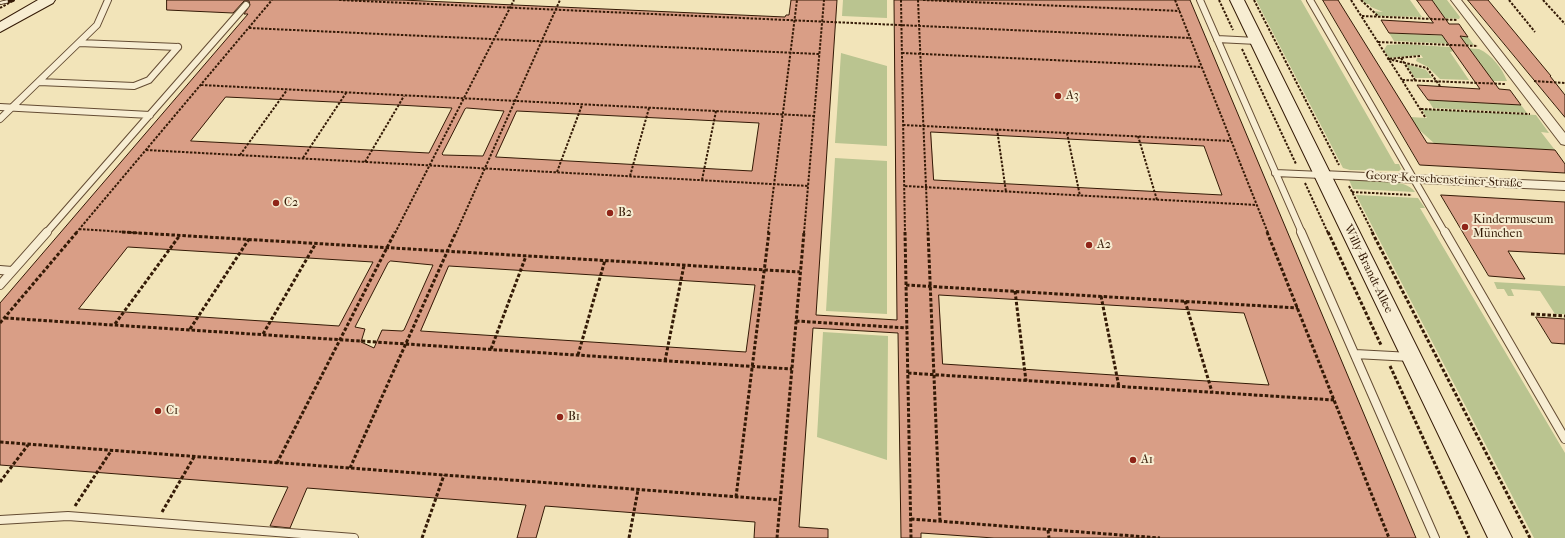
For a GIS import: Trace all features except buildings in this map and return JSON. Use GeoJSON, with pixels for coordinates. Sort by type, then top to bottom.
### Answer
{"type":"FeatureCollection","features":[{"type":"Feature","properties":{"kind":"main road"},"geometry":{"type":"LineString","coordinates":[[0,16],[29,0]]}},
{"type":"Feature","properties":{"kind":"main road"},"geometry":{"type":"LineString","coordinates":[[0,28],[48,0]]}},
{"type":"Feature","properties":{"kind":"main road","name":"Willy-Brandt-Allee"},"geometry":{"type":"LineString","coordinates":[[1237,0],[1500,538]]}},
{"type":"Feature","properties":{"kind":"street"},"geometry":{"type":"LineString","coordinates":[[1456,0],[1565,141]]}},
{"type":"Feature","properties":{"kind":"street","name":"Georg-Kerschensteiner-Straße"},"geometry":{"type":"LineString","coordinates":[[1322,175],[1565,186]]}},
{"type":"Feature","properties":{"kind":"lane"},"geometry":{"type":"LineString","coordinates":[[0,119],[97,24],[108,0]]}},
{"type":"Feature","properties":{"kind":"lane"},"geometry":{"type":"LineString","coordinates":[[1200,0],[1435,538]]}},
{"type":"Feature","properties":{"kind":"lane"},"geometry":{"type":"LineString","coordinates":[[1310,0],[1565,439]]}},
{"type":"Feature","properties":{"kind":"lane"},"geometry":{"type":"LineString","coordinates":[[0,285],[246,5]]}},
{"type":"Feature","properties":{"kind":"lane"},"geometry":{"type":"LineString","coordinates":[[1217,40],[1257,41]]}},
{"type":"Feature","properties":{"kind":"lane"},"geometry":{"type":"LineString","coordinates":[[39,82],[134,86],[149,80],[178,47],[79,43]]}},
{"type":"Feature","properties":{"kind":"lane"},"geometry":{"type":"LineString","coordinates":[[0,108],[150,115]]}},
{"type":"Feature","properties":{"kind":"lane"},"geometry":{"type":"LineString","coordinates":[[1275,173],[1322,175]]}},
{"type":"Feature","properties":{"kind":"lane"},"geometry":{"type":"LineString","coordinates":[[0,270],[12,271]]}},
{"type":"Feature","properties":{"kind":"lane"},"geometry":{"type":"LineString","coordinates":[[1355,354],[1411,358]]}},
{"type":"Feature","properties":{"kind":"lane"},"geometry":{"type":"LineString","coordinates":[[0,520],[68,516],[354,538]]}},
{"type":"Feature","properties":{"kind":"path"},"geometry":{"type":"LineString","coordinates":[[0,8],[14,0]]}},
{"type":"Feature","properties":{"kind":"path"},"geometry":{"type":"LineString","coordinates":[[0,323],[272,0]]}},
{"type":"Feature","properties":{"kind":"path"},"geometry":{"type":"LineString","coordinates":[[339,0],[1190,38]]}},
{"type":"Feature","properties":{"kind":"path"},"geometry":{"type":"LineString","coordinates":[[277,463],[514,0]]}},
{"type":"Feature","properties":{"kind":"path"},"geometry":{"type":"LineString","coordinates":[[350,468],[560,0]]}},
{"type":"Feature","properties":{"kind":"path"},"geometry":{"type":"LineString","coordinates":[[736,497],[797,0]]}},
{"type":"Feature","properties":{"kind":"path"},"geometry":{"type":"LineString","coordinates":[[777,538],[824,0]]}},
{"type":"Feature","properties":{"kind":"path"},"geometry":{"type":"LineString","coordinates":[[901,0],[911,538]]}},
{"type":"Feature","properties":{"kind":"path"},"geometry":{"type":"LineString","coordinates":[[918,0],[940,521]]}},
{"type":"Feature","properties":{"kind":"path"},"geometry":{"type":"LineString","coordinates":[[923,0],[1180,11]]}},
{"type":"Feature","properties":{"kind":"path"},"geometry":{"type":"LineString","coordinates":[[1175,0],[1389,538]]}},
{"type":"Feature","properties":{"kind":"path"},"geometry":{"type":"LineString","coordinates":[[1219,0],[1386,356],[1469,538]]}},
{"type":"Feature","properties":{"kind":"path"},"geometry":{"type":"LineString","coordinates":[[1254,0],[1530,538]]}},
{"type":"Feature","properties":{"kind":"path"},"geometry":{"type":"LineString","coordinates":[[1352,0],[1425,116]]}},
{"type":"Feature","properties":{"kind":"path"},"geometry":{"type":"LineString","coordinates":[[1361,0],[1378,17]]}},
{"type":"Feature","properties":{"kind":"path"},"geometry":{"type":"LineString","coordinates":[[1509,0],[1535,32]]}},
{"type":"Feature","properties":{"kind":"path"},"geometry":{"type":"LineString","coordinates":[[1544,0],[1565,24]]}},
{"type":"Feature","properties":{"kind":"path"},"geometry":{"type":"LineString","coordinates":[[1362,16],[1457,20]]}},
{"type":"Feature","properties":{"kind":"path"},"geometry":{"type":"LineString","coordinates":[[249,28],[819,54]]}},
{"type":"Feature","properties":{"kind":"path"},"geometry":{"type":"LineString","coordinates":[[1378,42],[1485,46]]}},
{"type":"Feature","properties":{"kind":"path"},"geometry":{"type":"LineString","coordinates":[[902,54],[1202,67]]}},
{"type":"Feature","properties":{"kind":"path"},"geometry":{"type":"LineString","coordinates":[[1388,59],[1420,56]]}},
{"type":"Feature","properties":{"kind":"path"},"geometry":{"type":"LineString","coordinates":[[1401,58],[1415,80]]}},
{"type":"Feature","properties":{"kind":"path"},"geometry":{"type":"LineString","coordinates":[[1388,59],[1427,68],[1440,86]]}},
{"type":"Feature","properties":{"kind":"path"},"geometry":{"type":"LineString","coordinates":[[1402,80],[1508,84]]}},
{"type":"Feature","properties":{"kind":"path"},"geometry":{"type":"LineString","coordinates":[[1530,81],[1565,83]]}},
{"type":"Feature","properties":{"kind":"path"},"geometry":{"type":"LineString","coordinates":[[201,85],[814,116]]}},
{"type":"Feature","properties":{"kind":"path"},"geometry":{"type":"LineString","coordinates":[[239,155],[287,90]]}},
{"type":"Feature","properties":{"kind":"path"},"geometry":{"type":"LineString","coordinates":[[303,158],[346,93]]}},
{"type":"Feature","properties":{"kind":"path"},"geometry":{"type":"LineString","coordinates":[[365,162],[404,96]]}},
{"type":"Feature","properties":{"kind":"path"},"geometry":{"type":"LineString","coordinates":[[557,172],[582,104]]}},
{"type":"Feature","properties":{"kind":"path"},"geometry":{"type":"LineString","coordinates":[[630,176],[649,108]]}},
{"type":"Feature","properties":{"kind":"path"},"geometry":{"type":"LineString","coordinates":[[1420,109],[1538,114]]}},
{"type":"Feature","properties":{"kind":"path"},"geometry":{"type":"LineString","coordinates":[[702,180],[716,111]]}},
{"type":"Feature","properties":{"kind":"path"},"geometry":{"type":"LineString","coordinates":[[903,125],[1232,141]]}},
{"type":"Feature","properties":{"kind":"path"},"geometry":{"type":"LineString","coordinates":[[998,129],[1006,192]]}},
{"type":"Feature","properties":{"kind":"path"},"geometry":{"type":"LineString","coordinates":[[1067,133],[1080,196]]}},
{"type":"Feature","properties":{"kind":"path"},"geometry":{"type":"LineString","coordinates":[[1138,136],[1157,200]]}},
{"type":"Feature","properties":{"kind":"path"},"geometry":{"type":"LineString","coordinates":[[146,150],[808,186]]}},
{"type":"Feature","properties":{"kind":"path"},"geometry":{"type":"LineString","coordinates":[[905,186],[1257,206]]}},
{"type":"Feature","properties":{"kind":"path"},"geometry":{"type":"LineString","coordinates":[[1352,192],[1419,195]]}},
{"type":"Feature","properties":{"kind":"path"},"geometry":{"type":"LineString","coordinates":[[79,229],[800,272]]}},
{"type":"Feature","properties":{"kind":"path"},"geometry":{"type":"LineString","coordinates":[[114,325],[180,235]]}},
{"type":"Feature","properties":{"kind":"path"},"geometry":{"type":"LineString","coordinates":[[190,330],[249,239]]}},
{"type":"Feature","properties":{"kind":"path"},"geometry":{"type":"LineString","coordinates":[[263,334],[316,243]]}},
{"type":"Feature","properties":{"kind":"path"},"geometry":{"type":"LineString","coordinates":[[491,349],[526,256]]}},
{"type":"Feature","properties":{"kind":"path"},"geometry":{"type":"LineString","coordinates":[[578,355],[605,260]]}},
{"type":"Feature","properties":{"kind":"path"},"geometry":{"type":"LineString","coordinates":[[665,361],[684,265]]}},
{"type":"Feature","properties":{"kind":"path"},"geometry":{"type":"LineString","coordinates":[[906,285],[1298,308]]}},
{"type":"Feature","properties":{"kind":"path"},"geometry":{"type":"LineString","coordinates":[[1015,291],[1026,381]]}},
{"type":"Feature","properties":{"kind":"path"},"geometry":{"type":"LineString","coordinates":[[1101,296],[1119,386]]}},
{"type":"Feature","properties":{"kind":"path"},"geometry":{"type":"LineString","coordinates":[[1185,301],[1212,392]]}},
{"type":"Feature","properties":{"kind":"path"},"geometry":{"type":"LineString","coordinates":[[1531,314],[1565,316]]}},
{"type":"Feature","properties":{"kind":"path"},"geometry":{"type":"LineString","coordinates":[[4,318],[792,369]]}},
{"type":"Feature","properties":{"kind":"path"},"geometry":{"type":"LineString","coordinates":[[796,321],[907,328]]}},
{"type":"Feature","properties":{"kind":"path"},"geometry":{"type":"LineString","coordinates":[[908,373],[1334,400]]}},
{"type":"Feature","properties":{"kind":"path"},"geometry":{"type":"LineString","coordinates":[[0,442],[780,500]]}},
{"type":"Feature","properties":{"kind":"path"},"geometry":{"type":"LineString","coordinates":[[0,482],[28,444]]}},
{"type":"Feature","properties":{"kind":"path"},"geometry":{"type":"LineString","coordinates":[[68,516],[111,451]]}},
{"type":"Feature","properties":{"kind":"path"},"geometry":{"type":"LineString","coordinates":[[156,523],[194,457]]}},
{"type":"Feature","properties":{"kind":"path"},"geometry":{"type":"LineString","coordinates":[[422,538],[444,475]]}},
{"type":"Feature","properties":{"kind":"path"},"geometry":{"type":"LineString","coordinates":[[628,538],[638,490]]}},
{"type":"Feature","properties":{"kind":"path"},"geometry":{"type":"LineString","coordinates":[[911,519],[1160,538]]}},
{"type":"Feature","properties":{"kind":"path"},"geometry":{"type":"LineString","coordinates":[[1048,530],[1049,538]]}},
{"type":"Feature","properties":{"kind":"green space"},"geometry":{"type":"Polygon","coordinates":[[[843,0],[887,0],[887,18],[842,16],[843,0]]]}},
{"type":"Feature","properties":{"kind":"green space"},"geometry":{"type":"Polygon","coordinates":[[[1256,0],[1301,0],[1395,164],[1399,164],[1401,169],[1399,171],[1350,170],[1343,168],[1256,0]]]}},
{"type":"Feature","properties":{"kind":"green space"},"geometry":{"type":"Polygon","coordinates":[[[1362,0],[1410,0],[1422,17],[1379,16],[1373,11],[1383,12],[1371,7],[1362,0]]]}},
{"type":"Feature","properties":{"kind":"green space"},"geometry":{"type":"Polygon","coordinates":[[[1432,0],[1447,0],[1460,17],[1459,19],[1445,18],[1432,0]]]}},
{"type":"Feature","properties":{"kind":"green space"},"geometry":{"type":"Polygon","coordinates":[[[1389,33],[1468,37],[1474,45],[1394,41],[1389,33]]]}},
{"type":"Feature","properties":{"kind":"green space"},"geometry":{"type":"Polygon","coordinates":[[[1403,44],[1479,49],[1496,62],[1507,81],[1492,81],[1454,51],[1450,52],[1469,80],[1440,79],[1428,67],[1416,61],[1417,58],[1423,58],[1421,55],[1389,58],[1384,50],[1387,45],[1403,44]]]}},
{"type":"Feature","properties":{"kind":"green space"},"geometry":{"type":"Polygon","coordinates":[[[841,53],[887,66],[887,146],[835,143],[841,53]]]}},
{"type":"Feature","properties":{"kind":"green space"},"geometry":{"type":"Polygon","coordinates":[[[1406,64],[1426,70],[1432,78],[1415,78],[1406,64]]]}},
{"type":"Feature","properties":{"kind":"green space"},"geometry":{"type":"Polygon","coordinates":[[[1428,100],[1521,105],[1527,113],[1433,108],[1428,100]]]}},
{"type":"Feature","properties":{"kind":"green space"},"geometry":{"type":"Polygon","coordinates":[[[1422,109],[1536,115],[1549,133],[1541,132],[1555,150],[1435,144],[1415,126],[1410,117],[1427,118],[1422,109]]]}},
{"type":"Feature","properties":{"kind":"green space"},"geometry":{"type":"Polygon","coordinates":[[[835,158],[887,161],[887,314],[826,311],[835,158]]]}},
{"type":"Feature","properties":{"kind":"green space"},"geometry":{"type":"Polygon","coordinates":[[[1349,180],[1396,182],[1404,184],[1415,192],[1353,189],[1349,180]]]}},
{"type":"Feature","properties":{"kind":"green space"},"geometry":{"type":"Polygon","coordinates":[[[1356,195],[1418,198],[1425,208],[1420,208],[1565,453],[1565,538],[1534,538],[1356,195]]]}},
{"type":"Feature","properties":{"kind":"green space"},"geometry":{"type":"Polygon","coordinates":[[[1494,282],[1565,286],[1565,314],[1555,314],[1540,291],[1511,289],[1514,296],[1508,296],[1504,289],[1497,289],[1494,282]]]}},
{"type":"Feature","properties":{"kind":"green space"},"geometry":{"type":"Polygon","coordinates":[[[823,332],[888,336],[887,460],[817,437],[823,332]]]}},
{"type":"Feature","properties":{"kind":"railway"},"geometry":{"type":"LineString","coordinates":[[0,3],[13,0]]}},
{"type":"Feature","properties":{"kind":"place","name":"A3"},"geometry":{"type":"Point","coordinates":[1058,96]}},
{"type":"Feature","properties":{"kind":"place","name":"C2"},"geometry":{"type":"Point","coordinates":[276,203]}},
{"type":"Feature","properties":{"kind":"place","name":"B2"},"geometry":{"type":"Point","coordinates":[610,213]}},
{"type":"Feature","properties":{"kind":"place","name":"Kindermuseum München"},"geometry":{"type":"Point","coordinates":[1465,227]}},
{"type":"Feature","properties":{"kind":"place","name":"A2"},"geometry":{"type":"Point","coordinates":[1089,245]}},
{"type":"Feature","properties":{"kind":"place","name":"C1"},"geometry":{"type":"Point","coordinates":[158,411]}},
{"type":"Feature","properties":{"kind":"place","name":"B1"},"geometry":{"type":"Point","coordinates":[560,417]}},
{"type":"Feature","properties":{"kind":"place","name":"A1"},"geometry":{"type":"Point","coordinates":[1133,460]}}]}
